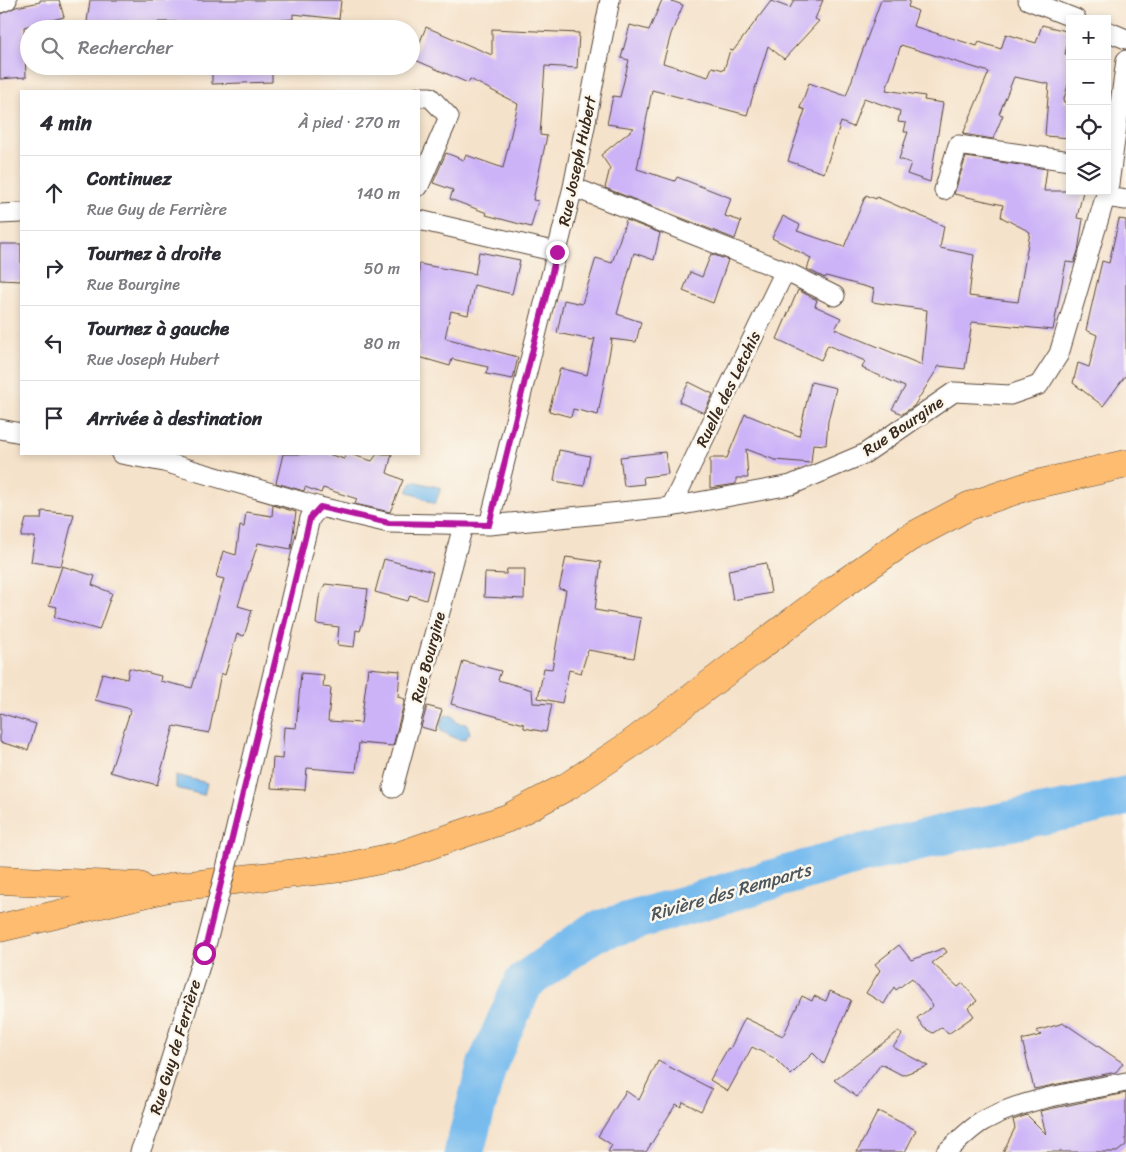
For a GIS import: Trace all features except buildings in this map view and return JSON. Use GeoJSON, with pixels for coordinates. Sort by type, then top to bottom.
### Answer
{"type":"FeatureCollection","features":[{"type":"Feature","properties":{"kind":"main road"},"geometry":{"type":"LineString","coordinates":[[0,928],[173,887],[341,868],[398,856],[508,818],[568,786],[628,746],[837,588],[906,539],[977,503],[1028,486],[1126,464]]}},
{"type":"Feature","properties":{"kind":"main road"},"geometry":{"type":"LineString","coordinates":[[0,880],[173,887]]}},
{"type":"Feature","properties":{"kind":"street"},"geometry":{"type":"LineString","coordinates":[[0,3],[7,0]]}},
{"type":"Feature","properties":{"kind":"street","name":"Rue Joseph Hubert"},"geometry":{"type":"LineString","coordinates":[[489,525],[573,187],[610,0]]}},
{"type":"Feature","properties":{"kind":"street"},"geometry":{"type":"LineString","coordinates":[[1028,0],[1066,15]]}},
{"type":"Feature","properties":{"kind":"street"},"geometry":{"type":"LineString","coordinates":[[1111,33],[1126,39]]}},
{"type":"Feature","properties":{"kind":"street","name":"Rue Bourgine"},"geometry":{"type":"LineString","coordinates":[[1111,154],[1126,60]]}},
{"type":"Feature","properties":{"kind":"street"},"geometry":{"type":"LineString","coordinates":[[420,97],[430,97],[449,117],[420,184]]}},
{"type":"Feature","properties":{"kind":"street"},"geometry":{"type":"LineString","coordinates":[[944,190],[958,145],[1066,160]]}},
{"type":"Feature","properties":{"kind":"street"},"geometry":{"type":"LineString","coordinates":[[573,187],[785,271],[836,296]]}},
{"type":"Feature","properties":{"kind":"street"},"geometry":{"type":"LineString","coordinates":[[1106,197],[1126,200]]}},
{"type":"Feature","properties":{"kind":"street","name":"Rue Bourgine"},"geometry":{"type":"LineString","coordinates":[[126,455],[164,462],[320,507],[389,523],[463,526],[489,525],[671,507],[791,484],[864,454],[954,392],[1010,395],[1039,385],[1059,354],[1106,197]]}},
{"type":"Feature","properties":{"kind":"street"},"geometry":{"type":"LineString","coordinates":[[0,214],[20,213]]}},
{"type":"Feature","properties":{"kind":"street"},"geometry":{"type":"LineString","coordinates":[[420,220],[557,252]]}},
{"type":"Feature","properties":{"kind":"street","name":"Ruelle des Letchis"},"geometry":{"type":"LineString","coordinates":[[671,507],[785,271]]}},
{"type":"Feature","properties":{"kind":"street"},"geometry":{"type":"LineString","coordinates":[[0,429],[20,433]]}},
{"type":"Feature","properties":{"kind":"street","name":"Rue Guy de Ferrière"},"geometry":{"type":"LineString","coordinates":[[140,1152],[150,1126],[204,953],[230,853],[310,518],[320,507]]}},
{"type":"Feature","properties":{"kind":"street","name":"Rue Bourgine"},"geometry":{"type":"LineString","coordinates":[[393,788],[463,526]]}},
{"type":"Feature","properties":{"kind":"street"},"geometry":{"type":"LineString","coordinates":[[946,1152],[983,1120],[1044,1099],[1126,1082]]}},
{"type":"Feature","properties":{"kind":"water"},"geometry":{"type":"Polygon","coordinates":[[[413,481],[441,488],[435,504],[407,491],[413,481]]]}},
{"type":"Feature","properties":{"kind":"water"},"geometry":{"type":"Polygon","coordinates":[[[445,715],[453,716],[457,723],[467,724],[470,733],[465,739],[459,740],[441,731],[440,724],[445,715]]]}},
{"type":"Feature","properties":{"kind":"water"},"geometry":{"type":"Polygon","coordinates":[[[176,775],[207,783],[204,795],[176,788],[176,775]]]}},
{"type":"Feature","properties":{"kind":"waterway","name":"Rivière des Remparts"},"geometry":{"type":"LineString","coordinates":[[464,1152],[487,1065],[524,982],[594,932],[849,857],[954,832],[1087,806],[1126,796]]}},
{"type":"Feature","properties":{"kind":"route"},"geometry":{"type":"LineString","coordinates":[[204,953],[230,853],[310,518],[320,507],[389,523],[463,526],[489,525],[557,252]]}}]}
